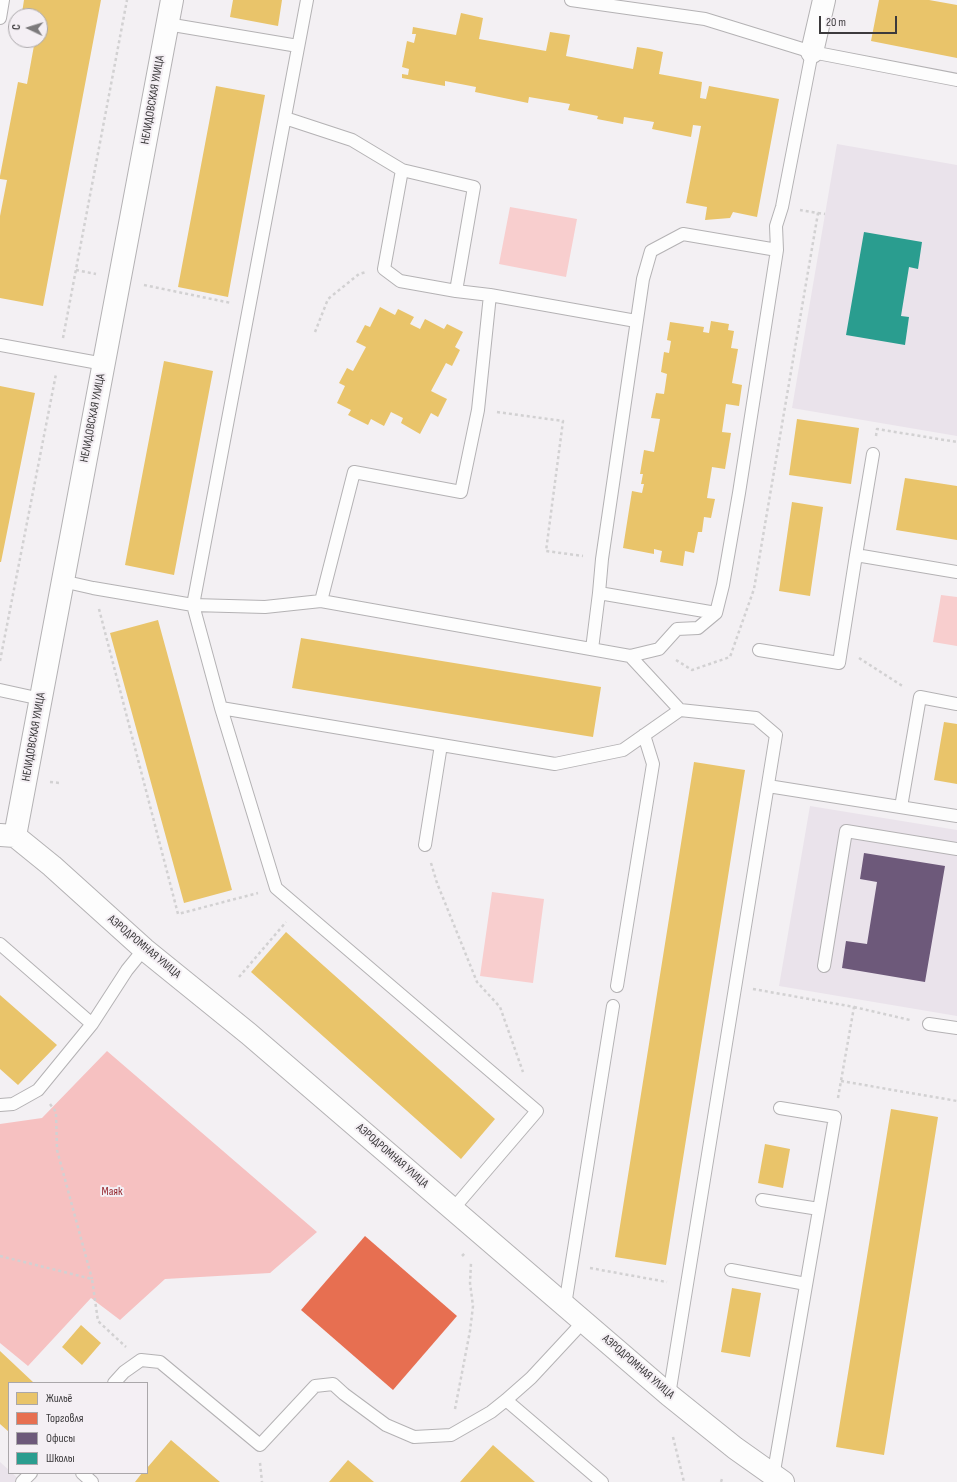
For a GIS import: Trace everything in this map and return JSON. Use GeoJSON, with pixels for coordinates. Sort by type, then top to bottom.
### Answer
{"type":"FeatureCollection","features":[{"type":"Feature","properties":{"kind":"street","name":"НЕЛИДОВСКАЯ УЛИЦА"},"geometry":{"type":"LineString","coordinates":[[7,836],[41,699],[172,0]]}},
{"type":"Feature","properties":{"kind":"street"},"geometry":{"type":"LineString","coordinates":[[812,52],[824,0]]}},
{"type":"Feature","properties":{"kind":"street","name":"АЭРОДРОМНАЯ УЛИЦА"},"geometry":{"type":"LineString","coordinates":[[7,836],[52,866],[144,949],[248,1034],[669,1395],[774,1480]]}},
{"type":"Feature","properties":{"kind":"lane"},"geometry":{"type":"LineString","coordinates":[[0,18],[3,0]]}},
{"type":"Feature","properties":{"kind":"lane"},"geometry":{"type":"LineString","coordinates":[[307,0],[193,605],[221,708],[276,888],[537,1111],[453,1209]]}},
{"type":"Feature","properties":{"kind":"lane"},"geometry":{"type":"LineString","coordinates":[[571,0],[705,19],[812,52],[957,80]]}},
{"type":"Feature","properties":{"kind":"lane"},"geometry":{"type":"LineString","coordinates":[[167,24],[298,46]]}},
{"type":"Feature","properties":{"kind":"lane"},"geometry":{"type":"LineString","coordinates":[[62,581],[93,588],[193,605],[265,607],[321,601],[630,656],[659,649],[677,629],[698,628],[716,613],[723,585],[740,493],[777,250],[776,226],[782,207],[812,52]]}},
{"type":"Feature","properties":{"kind":"lane"},"geometry":{"type":"LineString","coordinates":[[285,118],[352,140],[402,170],[474,186],[456,291]]}},
{"type":"Feature","properties":{"kind":"lane"},"geometry":{"type":"LineString","coordinates":[[402,170],[384,269],[400,281],[456,291],[490,295],[636,321]]}},
{"type":"Feature","properties":{"kind":"lane"},"geometry":{"type":"LineString","coordinates":[[592,650],[602,559],[636,321],[643,279],[651,251],[683,234],[777,250]]}},
{"type":"Feature","properties":{"kind":"lane"},"geometry":{"type":"LineString","coordinates":[[321,601],[354,472],[461,492],[478,410],[490,295]]}},
{"type":"Feature","properties":{"kind":"lane"},"geometry":{"type":"LineString","coordinates":[[0,345],[104,364]]}},
{"type":"Feature","properties":{"kind":"lane"},"geometry":{"type":"LineString","coordinates":[[759,650],[839,663],[873,454]]}},
{"type":"Feature","properties":{"kind":"lane"},"geometry":{"type":"LineString","coordinates":[[856,555],[957,572]]}},
{"type":"Feature","properties":{"kind":"lane"},"geometry":{"type":"LineString","coordinates":[[599,593],[716,613]]}},
{"type":"Feature","properties":{"kind":"lane"},"geometry":{"type":"LineString","coordinates":[[630,656],[680,710]]}},
{"type":"Feature","properties":{"kind":"lane"},"geometry":{"type":"LineString","coordinates":[[0,690],[41,699]]}},
{"type":"Feature","properties":{"kind":"lane"},"geometry":{"type":"LineString","coordinates":[[901,807],[920,697],[957,704]]}},
{"type":"Feature","properties":{"kind":"lane"},"geometry":{"type":"LineString","coordinates":[[221,708],[555,764],[623,750],[680,710],[756,718],[776,735],[688,1286],[669,1395]]}},
{"type":"Feature","properties":{"kind":"lane"},"geometry":{"type":"LineString","coordinates":[[616,986],[652,764],[644,735]]}},
{"type":"Feature","properties":{"kind":"lane"},"geometry":{"type":"LineString","coordinates":[[425,845],[441,744]]}},
{"type":"Feature","properties":{"kind":"lane"},"geometry":{"type":"LineString","coordinates":[[768,786],[957,816]]}},
{"type":"Feature","properties":{"kind":"lane"},"geometry":{"type":"LineString","coordinates":[[824,966],[846,831],[957,849]]}},
{"type":"Feature","properties":{"kind":"lane"},"geometry":{"type":"LineString","coordinates":[[0,944],[92,1024]]}},
{"type":"Feature","properties":{"kind":"lane"},"geometry":{"type":"LineString","coordinates":[[0,1105],[13,1104],[38,1090],[92,1024],[127,970],[144,949]]}},
{"type":"Feature","properties":{"kind":"lane"},"geometry":{"type":"LineString","coordinates":[[565,1305],[613,1006]]}},
{"type":"Feature","properties":{"kind":"lane"},"geometry":{"type":"LineString","coordinates":[[929,1024],[957,1028]]}},
{"type":"Feature","properties":{"kind":"lane"},"geometry":{"type":"LineString","coordinates":[[774,1480],[835,1117],[780,1108]]}},
{"type":"Feature","properties":{"kind":"lane"},"geometry":{"type":"LineString","coordinates":[[762,1200],[819,1209]]}},
{"type":"Feature","properties":{"kind":"lane"},"geometry":{"type":"LineString","coordinates":[[731,1270],[806,1284]]}},
{"type":"Feature","properties":{"kind":"lane"},"geometry":{"type":"LineString","coordinates":[[115,1382],[124,1372],[141,1360],[160,1362],[260,1444],[315,1386],[333,1384],[386,1425],[414,1437],[450,1435],[491,1412],[506,1400],[531,1378],[584,1321]]}},
{"type":"Feature","properties":{"kind":"lane"},"geometry":{"type":"LineString","coordinates":[[506,1400],[602,1482]]}},
{"type":"Feature","properties":{"kind":"lane"},"geometry":{"type":"LineString","coordinates":[[22,1482],[30,1474]]}},
{"type":"Feature","properties":{"kind":"lane"},"geometry":{"type":"LineString","coordinates":[[83,1474],[92,1482]]}},
{"type":"Feature","properties":{"kind":"path"},"geometry":{"type":"LineString","coordinates":[[0,661],[127,0]]}},
{"type":"Feature","properties":{"kind":"path"},"geometry":{"type":"LineString","coordinates":[[782,207],[825,214]]}},
{"type":"Feature","properties":{"kind":"path"},"geometry":{"type":"LineString","coordinates":[[659,649],[692,670],[730,657],[754,589],[818,213]]}},
{"type":"Feature","properties":{"kind":"path"},"geometry":{"type":"LineString","coordinates":[[315,332],[328,299],[359,274],[384,269]]}},
{"type":"Feature","properties":{"kind":"path"},"geometry":{"type":"LineString","coordinates":[[76,270],[249,307]]}},
{"type":"Feature","properties":{"kind":"path"},"geometry":{"type":"LineString","coordinates":[[478,410],[563,421],[546,551],[602,559]]}},
{"type":"Feature","properties":{"kind":"path"},"geometry":{"type":"LineString","coordinates":[[873,454],[877,429],[957,442]]}},
{"type":"Feature","properties":{"kind":"path"},"geometry":{"type":"LineString","coordinates":[[93,588],[178,914],[276,888]]}},
{"type":"Feature","properties":{"kind":"path"},"geometry":{"type":"LineString","coordinates":[[841,646],[898,683]]}},
{"type":"Feature","properties":{"kind":"path"},"geometry":{"type":"LineString","coordinates":[[425,845],[437,883],[476,982],[500,1007],[524,1074]]}},
{"type":"Feature","properties":{"kind":"path"},"geometry":{"type":"LineString","coordinates":[[240,977],[298,907]]}},
{"type":"Feature","properties":{"kind":"path"},"geometry":{"type":"LineString","coordinates":[[736,986],[854,1007],[929,1024]]}},
{"type":"Feature","properties":{"kind":"path"},"geometry":{"type":"LineString","coordinates":[[835,1117],[854,1007]]}},
{"type":"Feature","properties":{"kind":"path"},"geometry":{"type":"LineString","coordinates":[[841,1081],[957,1101]]}},
{"type":"Feature","properties":{"kind":"path"},"geometry":{"type":"LineString","coordinates":[[56,1112],[57,1150],[92,1279],[98,1321],[141,1360]]}},
{"type":"Feature","properties":{"kind":"path"},"geometry":{"type":"LineString","coordinates":[[0,1256],[92,1279]]}},
{"type":"Feature","properties":{"kind":"path"},"geometry":{"type":"LineString","coordinates":[[450,1435],[473,1306],[470,1283],[471,1263]]}},
{"type":"Feature","properties":{"kind":"path"},"geometry":{"type":"LineString","coordinates":[[572,1265],[688,1286]]}},
{"type":"Feature","properties":{"kind":"path"},"geometry":{"type":"LineString","coordinates":[[674,1437],[684,1482]]}},
{"type":"Feature","properties":{"kind":"shaded area"},"geometry":{"type":"Polygon","coordinates":[[[837,144],[957,165],[957,436],[792,408],[837,144]]]}},
{"type":"Feature","properties":{"kind":"shaded area"},"geometry":{"type":"Polygon","coordinates":[[[510,207],[577,219],[566,277],[499,264],[510,207]]]}},
{"type":"Feature","properties":{"kind":"shaded area"},"geometry":{"type":"Polygon","coordinates":[[[941,595],[957,597],[957,646],[933,642],[941,595]]]}},
{"type":"Feature","properties":{"kind":"shaded area"},"geometry":{"type":"Polygon","coordinates":[[[810,806],[957,830],[957,1016],[779,986],[810,806]]]}},
{"type":"Feature","properties":{"kind":"shaded area"},"geometry":{"type":"Polygon","coordinates":[[[492,892],[544,899],[533,983],[480,976],[492,892]]]}},
{"type":"Feature","properties":{"kind":"shaded area"},"geometry":{"type":"Polygon","coordinates":[[[0,1462],[8,1469],[8,1474],[13,1474],[22,1482],[0,1482],[0,1462]]]}},
{"type":"Feature","properties":{"kind":"green space","name":"Маяк"},"geometry":{"type":"Polygon","coordinates":[[[107,1051],[317,1232],[270,1273],[165,1279],[120,1320],[91,1298],[28,1366],[0,1343],[0,1124],[42,1118],[107,1051]]]}},
{"type":"Feature","properties":{"kind":"building: Жильё"},"geometry":{"type":"Polygon","coordinates":[[[24,0],[101,0],[43,306],[0,298],[0,216],[7,180],[0,179],[0,176],[18,82],[27,84],[34,48],[48,48],[48,8],[23,8],[24,0]]]}},
{"type":"Feature","properties":{"kind":"building: Жильё"},"geometry":{"type":"Polygon","coordinates":[[[233,0],[282,0],[278,26],[230,17],[233,0]]]}},
{"type":"Feature","properties":{"kind":"building: Жильё"},"geometry":{"type":"Polygon","coordinates":[[[879,0],[929,0],[957,5],[957,58],[871,41],[879,0]]]}},
{"type":"Feature","properties":{"kind":"building: Жильё"},"geometry":{"type":"Polygon","coordinates":[[[461,13],[483,18],[479,39],[546,51],[550,32],[570,35],[566,56],[633,69],[637,47],[650,49],[663,52],[659,74],[702,82],[700,98],[706,99],[709,86],[779,99],[757,217],[733,212],[730,218],[705,220],[707,207],[686,203],[701,126],[693,125],[691,137],[652,129],[654,122],[624,117],[623,124],[597,119],[598,116],[568,110],[570,104],[529,97],[528,103],[475,92],[476,87],[445,81],[445,86],[402,78],[402,74],[408,75],[409,69],[402,67],[407,41],[414,43],[416,34],[412,34],[413,27],[456,35],[461,13]]]}},
{"type":"Feature","properties":{"kind":"building: Жильё"},"geometry":{"type":"Polygon","coordinates":[[[216,86],[265,95],[228,297],[178,287],[216,86]]]}},
{"type":"Feature","properties":{"kind":"building: Жильё"},"geometry":{"type":"Polygon","coordinates":[[[380,307],[395,315],[398,309],[414,317],[410,324],[420,329],[425,319],[444,329],[447,324],[463,332],[455,347],[460,350],[452,366],[446,363],[431,391],[447,399],[438,417],[431,413],[420,434],[401,423],[403,418],[391,412],[384,426],[371,419],[368,425],[348,415],[351,410],[337,403],[345,386],[339,383],[347,368],[353,371],[366,347],[356,342],[365,325],[370,327],[380,307]]]}},
{"type":"Feature","properties":{"kind":"building: Жильё"},"geometry":{"type":"Polygon","coordinates":[[[711,321],[729,324],[728,330],[734,331],[731,348],[738,349],[732,383],[742,385],[739,406],[726,404],[722,432],[731,433],[725,469],[712,467],[707,498],[715,499],[711,518],[704,517],[702,532],[698,532],[694,553],[685,551],[683,566],[660,562],[662,551],[654,549],[654,554],[623,548],[632,491],[642,493],[644,484],[641,484],[643,474],[640,474],[644,450],[654,452],[660,419],[651,418],[656,393],[664,394],[667,374],[661,372],[664,352],[669,353],[671,341],[667,340],[670,322],[704,327],[703,332],[709,333],[711,321]]]}},
{"type":"Feature","properties":{"kind":"building: Жильё"},"geometry":{"type":"Polygon","coordinates":[[[164,361],[213,371],[174,575],[125,565],[164,361]]]}},
{"type":"Feature","properties":{"kind":"building: Жильё"},"geometry":{"type":"Polygon","coordinates":[[[0,386],[35,393],[1,562],[0,562],[0,386]]]}},
{"type":"Feature","properties":{"kind":"building: Жильё"},"geometry":{"type":"Polygon","coordinates":[[[797,419],[859,428],[851,484],[789,475],[797,419]]]}},
{"type":"Feature","properties":{"kind":"building: Жильё"},"geometry":{"type":"Polygon","coordinates":[[[905,478],[957,486],[957,540],[896,530],[905,478]]]}},
{"type":"Feature","properties":{"kind":"building: Жильё"},"geometry":{"type":"Polygon","coordinates":[[[792,502],[823,507],[810,596],[779,591],[792,502]]]}},
{"type":"Feature","properties":{"kind":"building: Жильё"},"geometry":{"type":"Polygon","coordinates":[[[158,620],[232,890],[184,903],[110,633],[158,620]]]}},
{"type":"Feature","properties":{"kind":"building: Жильё"},"geometry":{"type":"Polygon","coordinates":[[[301,638],[601,687],[593,737],[292,688],[301,638]]]}},
{"type":"Feature","properties":{"kind":"building: Жильё"},"geometry":{"type":"Polygon","coordinates":[[[944,722],[957,724],[957,784],[934,780],[944,722]]]}},
{"type":"Feature","properties":{"kind":"building: Жильё"},"geometry":{"type":"Polygon","coordinates":[[[694,762],[745,770],[666,1265],[615,1257],[694,762]]]}},
{"type":"Feature","properties":{"kind":"building: Жильё"},"geometry":{"type":"Polygon","coordinates":[[[286,932],[495,1119],[461,1159],[251,972],[286,932]]]}},
{"type":"Feature","properties":{"kind":"building: Жильё"},"geometry":{"type":"Polygon","coordinates":[[[0,995],[57,1045],[18,1085],[0,1069],[0,995]]]}},
{"type":"Feature","properties":{"kind":"building: Жильё"},"geometry":{"type":"Polygon","coordinates":[[[891,1109],[938,1117],[884,1455],[836,1447],[891,1109]]]}},
{"type":"Feature","properties":{"kind":"building: Жильё"},"geometry":{"type":"Polygon","coordinates":[[[765,1144],[790,1149],[783,1188],[758,1183],[765,1144]]]}},
{"type":"Feature","properties":{"kind":"building: Жильё"},"geometry":{"type":"Polygon","coordinates":[[[732,1288],[761,1293],[750,1357],[721,1352],[732,1288]]]}},
{"type":"Feature","properties":{"kind":"building: Жильё"},"geometry":{"type":"Polygon","coordinates":[[[81,1325],[101,1343],[82,1365],[62,1347],[81,1325]]]}},
{"type":"Feature","properties":{"kind":"building: Жильё"},"geometry":{"type":"Polygon","coordinates":[[[0,1351],[33,1382],[8,1382],[8,1431],[0,1424],[0,1351]]]}},
{"type":"Feature","properties":{"kind":"building: Жильё"},"geometry":{"type":"Polygon","coordinates":[[[171,1440],[220,1482],[135,1482],[141,1474],[148,1474],[148,1467],[171,1440]]]}},
{"type":"Feature","properties":{"kind":"building: Жильё"},"geometry":{"type":"Polygon","coordinates":[[[493,1445],[535,1482],[460,1482],[493,1445]]]}},
{"type":"Feature","properties":{"kind":"building: Жильё"},"geometry":{"type":"Polygon","coordinates":[[[348,1460],[374,1482],[329,1482],[348,1460]]]}},
{"type":"Feature","properties":{"kind":"building: Торговля"},"geometry":{"type":"Polygon","coordinates":[[[365,1236],[457,1316],[393,1390],[301,1310],[365,1236]]]}},
{"type":"Feature","properties":{"kind":"building: Офисы"},"geometry":{"type":"Polygon","coordinates":[[[864,853],[945,866],[925,982],[842,968],[846,941],[867,944],[877,882],[860,879],[864,853]]]}},
{"type":"Feature","properties":{"kind":"building: Школы"},"geometry":{"type":"Polygon","coordinates":[[[864,232],[922,242],[918,269],[909,267],[901,316],[909,317],[905,345],[846,335],[864,232]]]}}]}
